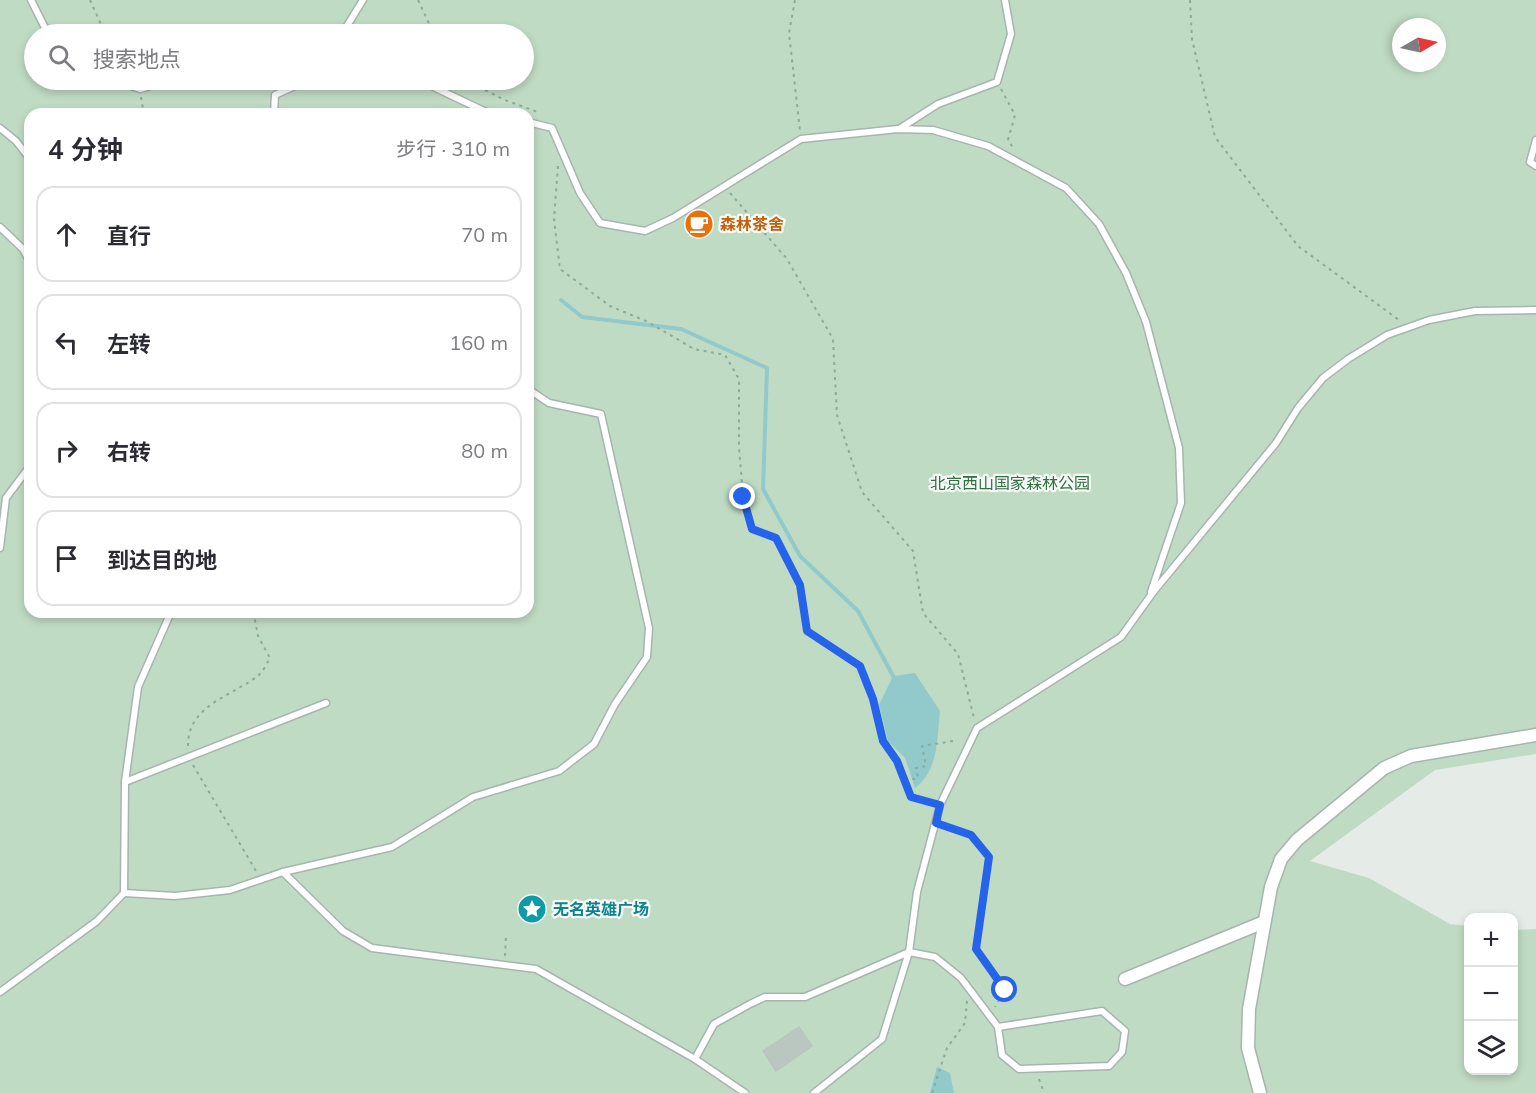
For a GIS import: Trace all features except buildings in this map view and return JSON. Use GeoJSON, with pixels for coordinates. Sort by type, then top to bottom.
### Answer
{"type":"FeatureCollection","features":[{"type":"Feature","properties":{"kind":"street"},"geometry":{"type":"LineString","coordinates":[[1260,1093],[1248,1048],[1249,1009],[1271,888],[1281,859],[1297,840],[1384,768],[1411,756],[1536,735]]}},
{"type":"Feature","properties":{"kind":"street"},"geometry":{"type":"LineString","coordinates":[[1125,979],[1264,922]]}},
{"type":"Feature","properties":{"kind":"lane"},"geometry":{"type":"LineString","coordinates":[[31,0],[43,24]]}},
{"type":"Feature","properties":{"kind":"lane"},"geometry":{"type":"LineString","coordinates":[[348,24],[363,0]]}},
{"type":"Feature","properties":{"kind":"lane"},"geometry":{"type":"LineString","coordinates":[[898,129],[939,104],[997,82],[1011,34],[1005,0]]}},
{"type":"Feature","properties":{"kind":"lane"},"geometry":{"type":"LineString","coordinates":[[274,108],[275,95],[286,90]]}},
{"type":"Feature","properties":{"kind":"lane"},"geometry":{"type":"LineString","coordinates":[[439,90],[474,108]]}},
{"type":"Feature","properties":{"kind":"lane"},"geometry":{"type":"LineString","coordinates":[[534,124],[552,128],[580,193],[600,222],[645,231],[673,218],[801,139],[898,129],[933,130],[988,146],[1066,188],[1100,224],[1126,273],[1146,322],[1179,448],[1181,503],[1149,598]]}},
{"type":"Feature","properties":{"kind":"lane"},"geometry":{"type":"LineString","coordinates":[[0,128],[16,141],[24,151]]}},
{"type":"Feature","properties":{"kind":"lane"},"geometry":{"type":"LineString","coordinates":[[1536,140],[1530,162],[1536,165]]}},
{"type":"Feature","properties":{"kind":"lane"},"geometry":{"type":"LineString","coordinates":[[0,227],[24,251]]}},
{"type":"Feature","properties":{"kind":"lane"},"geometry":{"type":"LineString","coordinates":[[814,1093],[882,1039],[909,952],[917,892],[940,805],[977,728],[1121,637],[1149,598],[1276,443],[1298,408],[1323,378],[1348,359],[1387,335],[1429,320],[1475,311],[1536,310]]}},
{"type":"Feature","properties":{"kind":"lane"},"geometry":{"type":"LineString","coordinates":[[124,893],[175,896],[230,890],[283,872],[392,847],[473,797],[559,771],[594,744],[615,704],[647,657],[649,628],[601,414],[549,403],[534,393]]}},
{"type":"Feature","properties":{"kind":"lane"},"geometry":{"type":"LineString","coordinates":[[0,548],[6,498],[24,474]]}},
{"type":"Feature","properties":{"kind":"lane"},"geometry":{"type":"LineString","coordinates":[[0,992],[97,921],[124,893],[124,782],[138,687],[168,618]]}},
{"type":"Feature","properties":{"kind":"lane"},"geometry":{"type":"LineString","coordinates":[[124,782],[326,703]]}},
{"type":"Feature","properties":{"kind":"lane"},"geometry":{"type":"LineString","coordinates":[[283,872],[344,931],[372,948],[536,969],[563,982],[609,1013],[694,1059],[745,1093]]}},
{"type":"Feature","properties":{"kind":"lane"},"geometry":{"type":"LineString","coordinates":[[694,1059],[714,1024],[750,1004],[765,997],[805,997],[909,952],[935,957],[961,978],[998,1027],[1002,1055],[1019,1069],[1109,1066],[1122,1052],[1125,1030],[1102,1011],[998,1027]]}},
{"type":"Feature","properties":{"kind":"path"},"geometry":{"type":"LineString","coordinates":[[90,0],[101,24]]}},
{"type":"Feature","properties":{"kind":"path"},"geometry":{"type":"LineString","coordinates":[[418,0],[429,24]]}},
{"type":"Feature","properties":{"kind":"path"},"geometry":{"type":"LineString","coordinates":[[795,0],[789,33],[801,139]]}},
{"type":"Feature","properties":{"kind":"path"},"geometry":{"type":"LineString","coordinates":[[1190,0],[1192,39],[1215,137],[1298,246],[1409,327]]}},
{"type":"Feature","properties":{"kind":"path"},"geometry":{"type":"LineString","coordinates":[[997,82],[1015,115],[1008,140],[1025,164]]}},
{"type":"Feature","properties":{"kind":"path"},"geometry":{"type":"LineString","coordinates":[[140,90],[143,108]]}},
{"type":"Feature","properties":{"kind":"path"},"geometry":{"type":"LineString","coordinates":[[485,90],[527,108]]}},
{"type":"Feature","properties":{"kind":"path"},"geometry":{"type":"LineString","coordinates":[[534,111],[552,128]]}},
{"type":"Feature","properties":{"kind":"path"},"geometry":{"type":"LineString","coordinates":[[559,145],[554,219],[560,269],[610,306],[648,322],[694,349],[725,355],[740,379],[742,487],[752,529],[776,538],[800,585],[807,631],[860,666],[873,699],[883,741],[897,761],[911,797],[940,805]]}},
{"type":"Feature","properties":{"kind":"path"},"geometry":{"type":"LineString","coordinates":[[724,187],[787,259],[833,339],[837,415],[862,492],[913,551],[923,614],[958,654],[977,728]]}},
{"type":"Feature","properties":{"kind":"path"},"geometry":{"type":"LineString","coordinates":[[255,618],[258,636],[270,658],[261,673],[223,694],[204,709],[188,735],[188,757],[261,879]]}},
{"type":"Feature","properties":{"kind":"path"},"geometry":{"type":"LineString","coordinates":[[905,781],[918,778],[916,768],[926,766],[922,746],[953,741]]}},
{"type":"Feature","properties":{"kind":"path"},"geometry":{"type":"LineString","coordinates":[[936,823],[971,835],[989,857],[976,949],[1005,990],[989,1016]]}},
{"type":"Feature","properties":{"kind":"path"},"geometry":{"type":"LineString","coordinates":[[504,965],[506,935]]}},
{"type":"Feature","properties":{"kind":"path"},"geometry":{"type":"LineString","coordinates":[[932,1093],[947,1048],[965,1023],[966,1001],[972,993]]}},
{"type":"Feature","properties":{"kind":"path"},"geometry":{"type":"LineString","coordinates":[[1034,1068],[1044,1093]]}},
{"type":"Feature","properties":{"kind":"green space","name":"北京西山国家森林公园"},"geometry":{"type":"Polygon","coordinates":[[[0,0],[1536,0],[1536,754],[1435,770],[1310,861],[1369,878],[1450,924],[1464,926],[1464,1075],[1518,1075],[1518,930],[1536,929],[1536,1093],[0,1093],[0,0]]]}},
{"type":"Feature","properties":{"kind":"water"},"geometry":{"type":"Polygon","coordinates":[[[915,673],[940,711],[933,763],[923,781],[915,788],[905,758],[888,741],[879,705],[893,676],[915,673]]]}},
{"type":"Feature","properties":{"kind":"water"},"geometry":{"type":"Polygon","coordinates":[[[937,1067],[950,1073],[954,1093],[930,1093],[937,1067]]]}},
{"type":"Feature","properties":{"kind":"waterway"},"geometry":{"type":"LineString","coordinates":[[561,300],[582,317],[681,329],[767,368],[763,489],[800,556],[858,611],[893,676]]}},
{"type":"Feature","properties":{"kind":"place","name":"森林茶舍"},"geometry":{"type":"Point","coordinates":[699,224]}},
{"type":"Feature","properties":{"kind":"place","name":"无名英雄广场"},"geometry":{"type":"Point","coordinates":[532,909]}},
{"type":"Feature","properties":{"kind":"route"},"geometry":{"type":"LineString","coordinates":[[743,497],[752,529],[776,538],[800,585],[807,631],[860,666],[873,699],[883,741],[897,761],[911,797],[940,805],[936,823],[971,835],[989,857],[976,949],[1005,990]]}}]}
